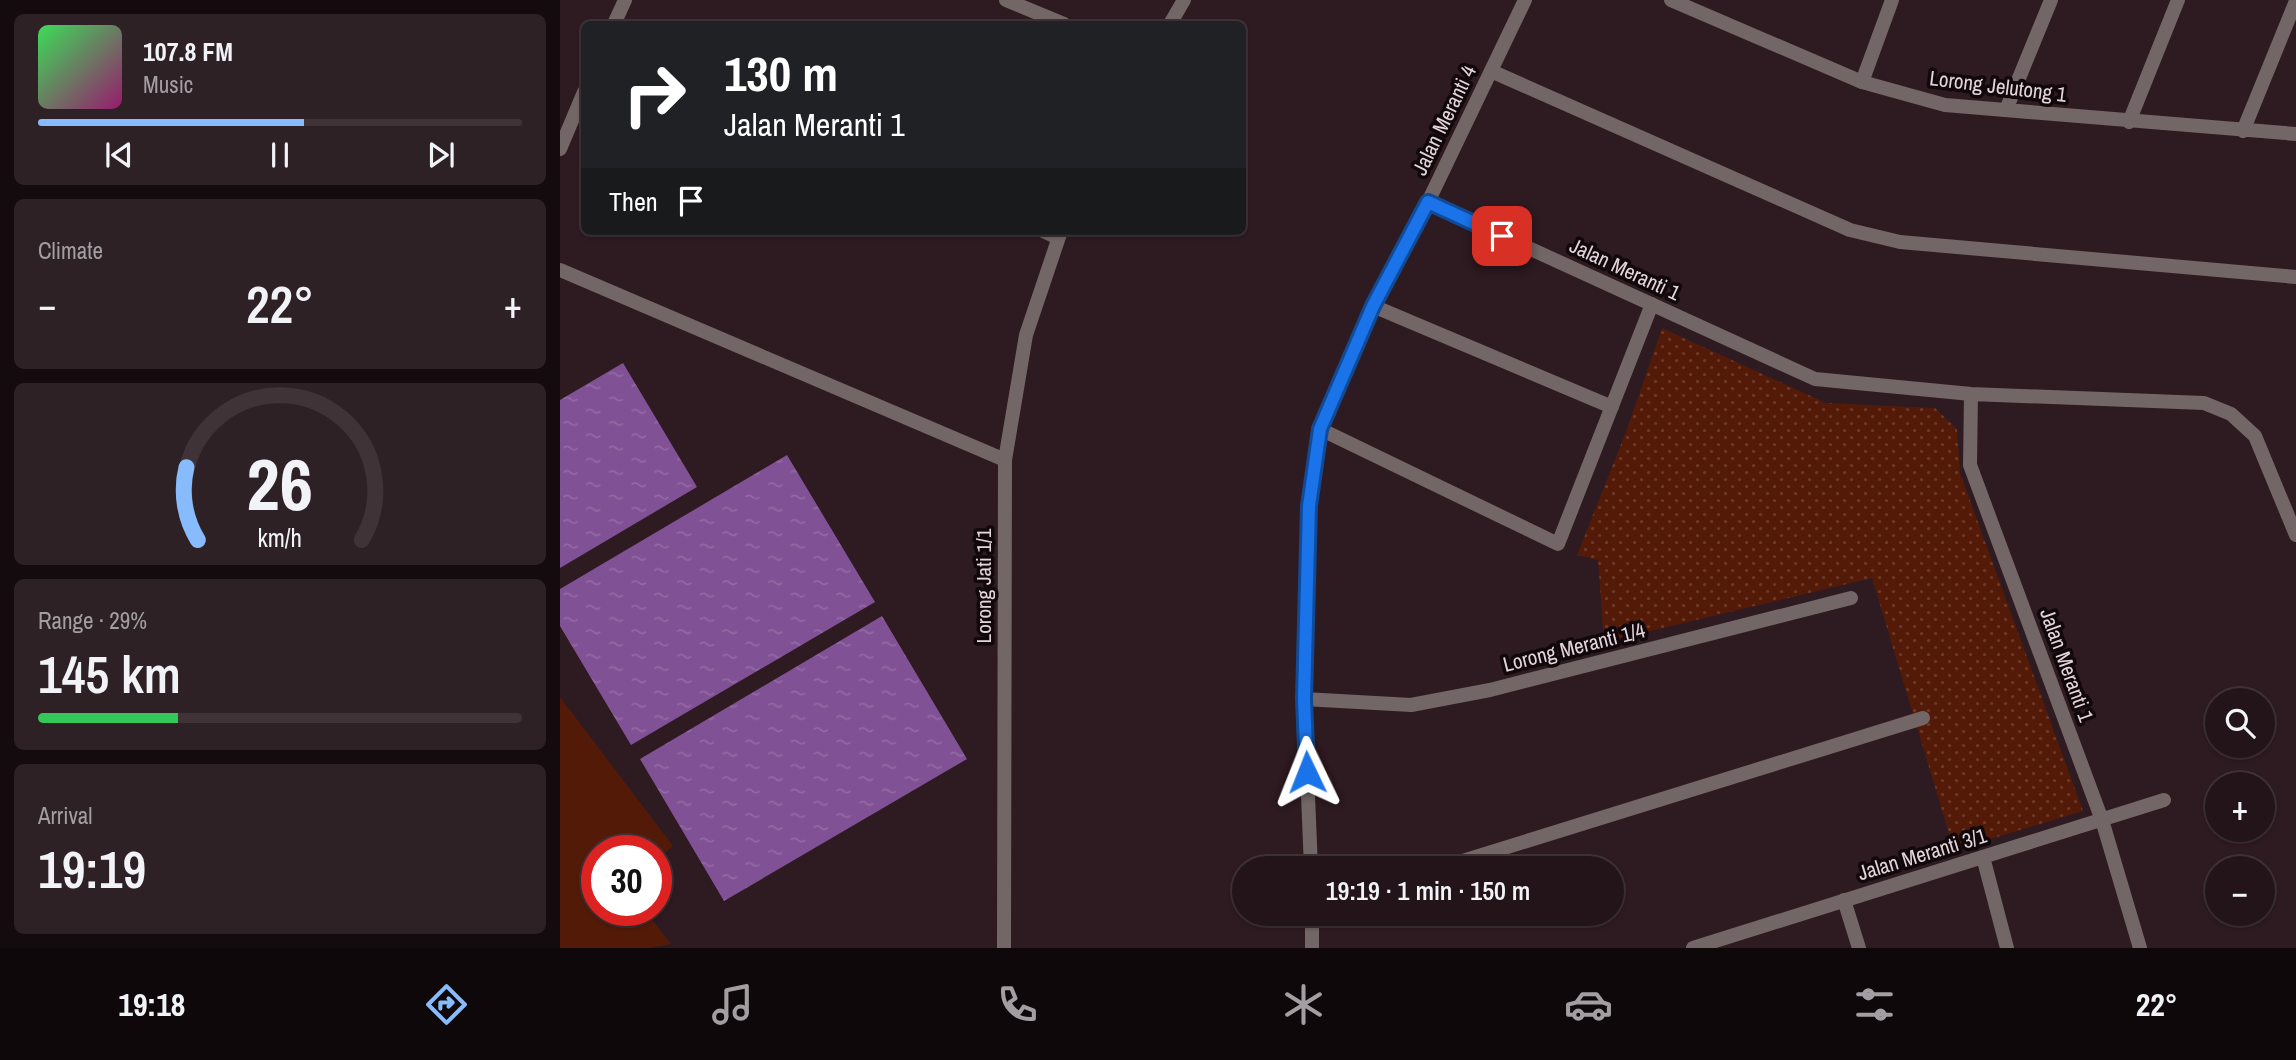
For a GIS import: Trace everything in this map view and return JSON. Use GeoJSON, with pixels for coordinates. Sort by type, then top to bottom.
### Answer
{"type":"FeatureCollection","features":[{"type":"Feature","properties":{"kind":"street"},"geometry":{"type":"LineString","coordinates":[[615,21],[625,0]]}},
{"type":"Feature","properties":{"kind":"street"},"geometry":{"type":"LineString","coordinates":[[1006,0],[1057,21]]}},
{"type":"Feature","properties":{"kind":"street"},"geometry":{"type":"LineString","coordinates":[[1172,21],[1184,0]]}},
{"type":"Feature","properties":{"kind":"street","name":"Jalan Meranti 4"},"geometry":{"type":"LineString","coordinates":[[1311,856],[1304,699],[1309,506],[1320,429],[1373,306],[1428,202],[1525,0]]}},
{"type":"Feature","properties":{"kind":"street","name":"Lorong Jelutong 1"},"geometry":{"type":"LineString","coordinates":[[1671,0],[1862,82],[1945,105],[2296,134]]}},
{"type":"Feature","properties":{"kind":"street"},"geometry":{"type":"LineString","coordinates":[[1862,82],[1892,0]]}},
{"type":"Feature","properties":{"kind":"street"},"geometry":{"type":"LineString","coordinates":[[2006,110],[2051,0]]}},
{"type":"Feature","properties":{"kind":"street"},"geometry":{"type":"LineString","coordinates":[[2129,122],[2178,0]]}},
{"type":"Feature","properties":{"kind":"street"},"geometry":{"type":"LineString","coordinates":[[2243,131],[2296,1]]}},
{"type":"Feature","properties":{"kind":"street"},"geometry":{"type":"LineString","coordinates":[[1491,71],[1850,230],[1900,242],[2296,277]]}},
{"type":"Feature","properties":{"kind":"street"},"geometry":{"type":"LineString","coordinates":[[560,149],[581,99]]}},
{"type":"Feature","properties":{"kind":"street","name":"Jalan Meranti 1"},"geometry":{"type":"LineString","coordinates":[[1428,202],[1815,379],[1971,394],[2204,403],[2231,414],[2255,436],[2296,535]]}},
{"type":"Feature","properties":{"kind":"street","name":"Lorong Jati 1/1"},"geometry":{"type":"LineString","coordinates":[[1004,948],[1004,460],[1026,335],[1060,235]]}},
{"type":"Feature","properties":{"kind":"street"},"geometry":{"type":"LineString","coordinates":[[560,270],[1004,460]]}},
{"type":"Feature","properties":{"kind":"street"},"geometry":{"type":"LineString","coordinates":[[1320,429],[1558,544],[1652,304]]}},
{"type":"Feature","properties":{"kind":"street"},"geometry":{"type":"LineString","coordinates":[[1373,306],[1612,407]]}},
{"type":"Feature","properties":{"kind":"street","name":"Jalan Meranti 1"},"geometry":{"type":"LineString","coordinates":[[1971,394],[1970,466],[2102,820],[2140,948]]}},
{"type":"Feature","properties":{"kind":"street","name":"Lorong Meranti 1/4"},"geometry":{"type":"LineString","coordinates":[[1304,699],[1411,705],[1450,698],[1851,598]]}},
{"type":"Feature","properties":{"kind":"street"},"geometry":{"type":"LineString","coordinates":[[1479,856],[1923,718]]}},
{"type":"Feature","properties":{"kind":"street","name":"Jalan Meranti 3/1"},"geometry":{"type":"LineString","coordinates":[[1693,948],[1712,945],[1844,900],[2164,800]]}},
{"type":"Feature","properties":{"kind":"street"},"geometry":{"type":"LineString","coordinates":[[1983,857],[2007,948]]}},
{"type":"Feature","properties":{"kind":"street"},"geometry":{"type":"LineString","coordinates":[[1844,900],[1858,948]]}},
{"type":"Feature","properties":{"kind":"street"},"geometry":{"type":"LineString","coordinates":[[1311,926],[1312,948]]}},
{"type":"Feature","properties":{"kind":"shaded area"},"geometry":{"type":"Polygon","coordinates":[[[1662,328],[1826,403],[1935,408],[1957,429],[1960,473],[2083,811],[1954,850],[1872,578],[1604,642],[1598,560],[1577,555],[1626,432],[1662,328]]]}},
{"type":"Feature","properties":{"kind":"shaded area"},"geometry":{"type":"Polygon","coordinates":[[[560,697],[665,835],[581,835],[581,926],[657,926],[671,944],[649,948],[560,948],[560,697]]]}},
{"type":"Feature","properties":{"kind":"water"},"geometry":{"type":"Polygon","coordinates":[[[623,363],[697,487],[560,568],[560,400],[623,363]]]}},
{"type":"Feature","properties":{"kind":"water"},"geometry":{"type":"Polygon","coordinates":[[[787,455],[875,602],[631,745],[560,626],[560,589],[787,455]]]}},
{"type":"Feature","properties":{"kind":"water"},"geometry":{"type":"Polygon","coordinates":[[[882,616],[967,759],[724,901],[640,759],[882,616]]]}},
{"type":"Feature","properties":{"kind":"route"},"geometry":{"type":"LineString","coordinates":[[1307,772],[1304,699],[1309,506],[1320,429],[1373,306],[1428,202],[1502,236]]}}]}
